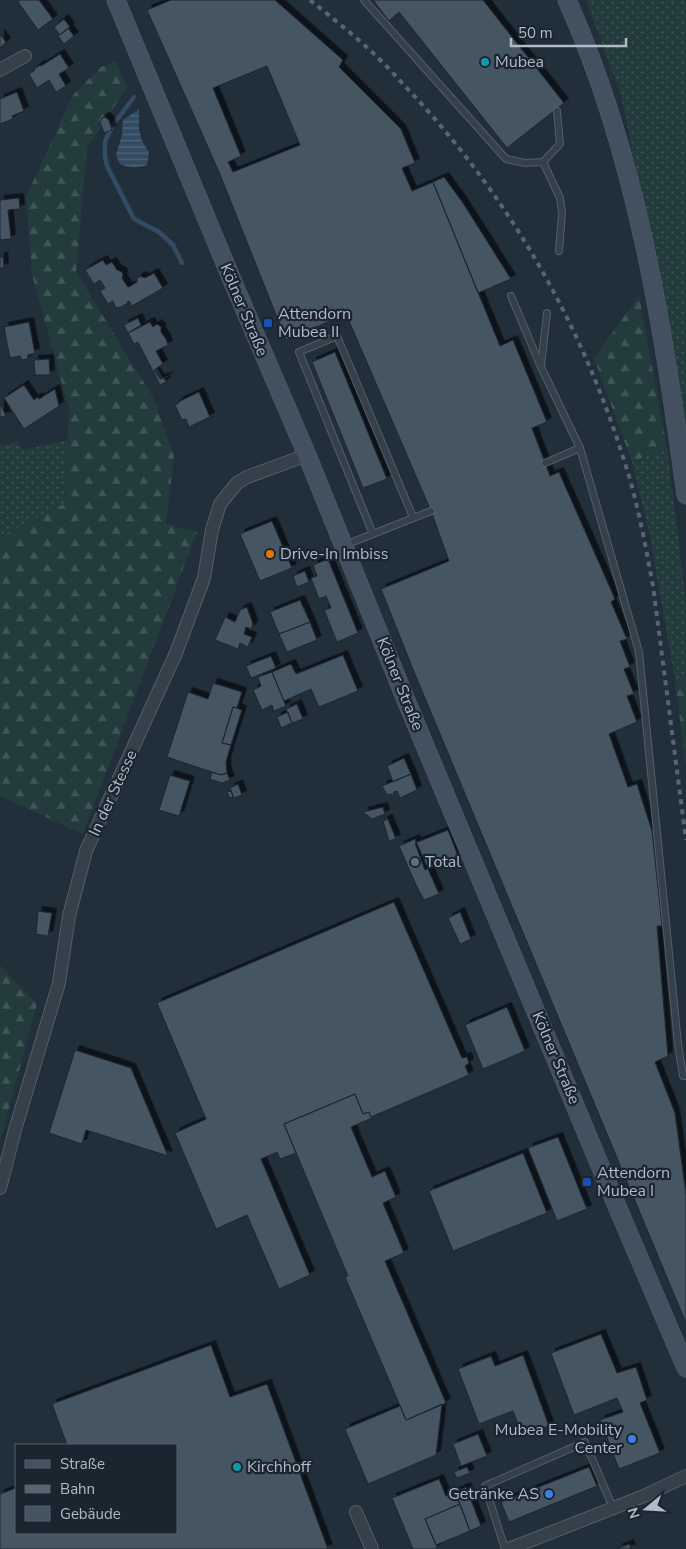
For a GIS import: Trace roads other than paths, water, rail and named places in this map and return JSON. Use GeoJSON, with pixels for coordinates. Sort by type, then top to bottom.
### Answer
{"type":"FeatureCollection","features":[{"type":"Feature","properties":{"kind":"street","name":"Kölner Straße"},"geometry":{"type":"LineString","coordinates":[[116,0],[307,455],[403,693],[686,1368]]}},
{"type":"Feature","properties":{"kind":"street"},"geometry":{"type":"LineString","coordinates":[[566,0],[598,78],[631,186],[645,248],[673,401],[686,495]]}},
{"type":"Feature","properties":{"kind":"street"},"geometry":{"type":"LineString","coordinates":[[0,70],[25,56]]}},
{"type":"Feature","properties":{"kind":"street","name":"In der Stesse"},"geometry":{"type":"LineString","coordinates":[[0,1188],[15,1130],[59,983],[69,916],[86,851],[176,653],[204,578],[212,530],[220,504],[237,483],[247,477],[307,455]]}},
{"type":"Feature","properties":{"kind":"street"},"geometry":{"type":"LineString","coordinates":[[509,1549],[613,1508],[686,1476]]}},
{"type":"Feature","properties":{"kind":"street"},"geometry":{"type":"LineString","coordinates":[[356,1512],[372,1549]]}},
{"type":"Feature","properties":{"kind":"lane"},"geometry":{"type":"LineString","coordinates":[[364,0],[506,159],[525,163],[543,162],[560,144],[557,111]]}},
{"type":"Feature","properties":{"kind":"lane"},"geometry":{"type":"LineString","coordinates":[[543,162],[560,198],[562,213],[559,251]]}},
{"type":"Feature","properties":{"kind":"lane"},"geometry":{"type":"LineString","coordinates":[[511,296],[540,367],[580,448],[639,652],[678,1044],[683,1076],[686,1076]]}},
{"type":"Feature","properties":{"kind":"lane"},"geometry":{"type":"LineString","coordinates":[[540,367],[547,313]]}},
{"type":"Feature","properties":{"kind":"lane"},"geometry":{"type":"LineString","coordinates":[[373,534],[299,352],[337,336],[414,517]]}},
{"type":"Feature","properties":{"kind":"lane"},"geometry":{"type":"LineString","coordinates":[[545,463],[580,448]]}},
{"type":"Feature","properties":{"kind":"lane"},"geometry":{"type":"LineString","coordinates":[[344,545],[431,511]]}},
{"type":"Feature","properties":{"kind":"lane"},"geometry":{"type":"LineString","coordinates":[[505,1549],[485,1486],[585,1442],[613,1508]]}},
{"type":"Feature","properties":{"kind":"water"},"geometry":{"type":"Polygon","coordinates":[[[139,109],[139,129],[142,141],[149,152],[147,165],[127,166],[120,164],[116,155],[122,135],[123,120],[139,109]]]}},
{"type":"Feature","properties":{"kind":"waterway"},"geometry":{"type":"LineString","coordinates":[[134,97],[113,125],[105,141],[107,166],[134,219],[159,232],[173,245],[182,263]]}},
{"type":"Feature","properties":{"kind":"railway"},"geometry":{"type":"LineString","coordinates":[[310,0],[377,57],[452,139],[513,223],[540,267],[586,360],[606,408],[623,457],[644,537],[653,586],[686,840]]}},
{"type":"Feature","properties":{"kind":"place","name":"Mubea"},"geometry":{"type":"Point","coordinates":[485,62]}},
{"type":"Feature","properties":{"kind":"place","name":"Attendorn Mubea II"},"geometry":{"type":"Point","coordinates":[268,323]}},
{"type":"Feature","properties":{"kind":"place","name":"Drive-In Imbiss"},"geometry":{"type":"Point","coordinates":[270,554]}},
{"type":"Feature","properties":{"kind":"place","name":"Total"},"geometry":{"type":"Point","coordinates":[415,862]}},
{"type":"Feature","properties":{"kind":"place","name":"Attendorn Mubea I"},"geometry":{"type":"Point","coordinates":[587,1182]}},
{"type":"Feature","properties":{"kind":"place","name":"Mubea E-Mobility Center"},"geometry":{"type":"Point","coordinates":[632,1439]}},
{"type":"Feature","properties":{"kind":"place","name":"Kirchhoff"},"geometry":{"type":"Point","coordinates":[237,1467]}},
{"type":"Feature","properties":{"kind":"place","name":"Getränke AS"},"geometry":{"type":"Point","coordinates":[549,1494]}}]}
